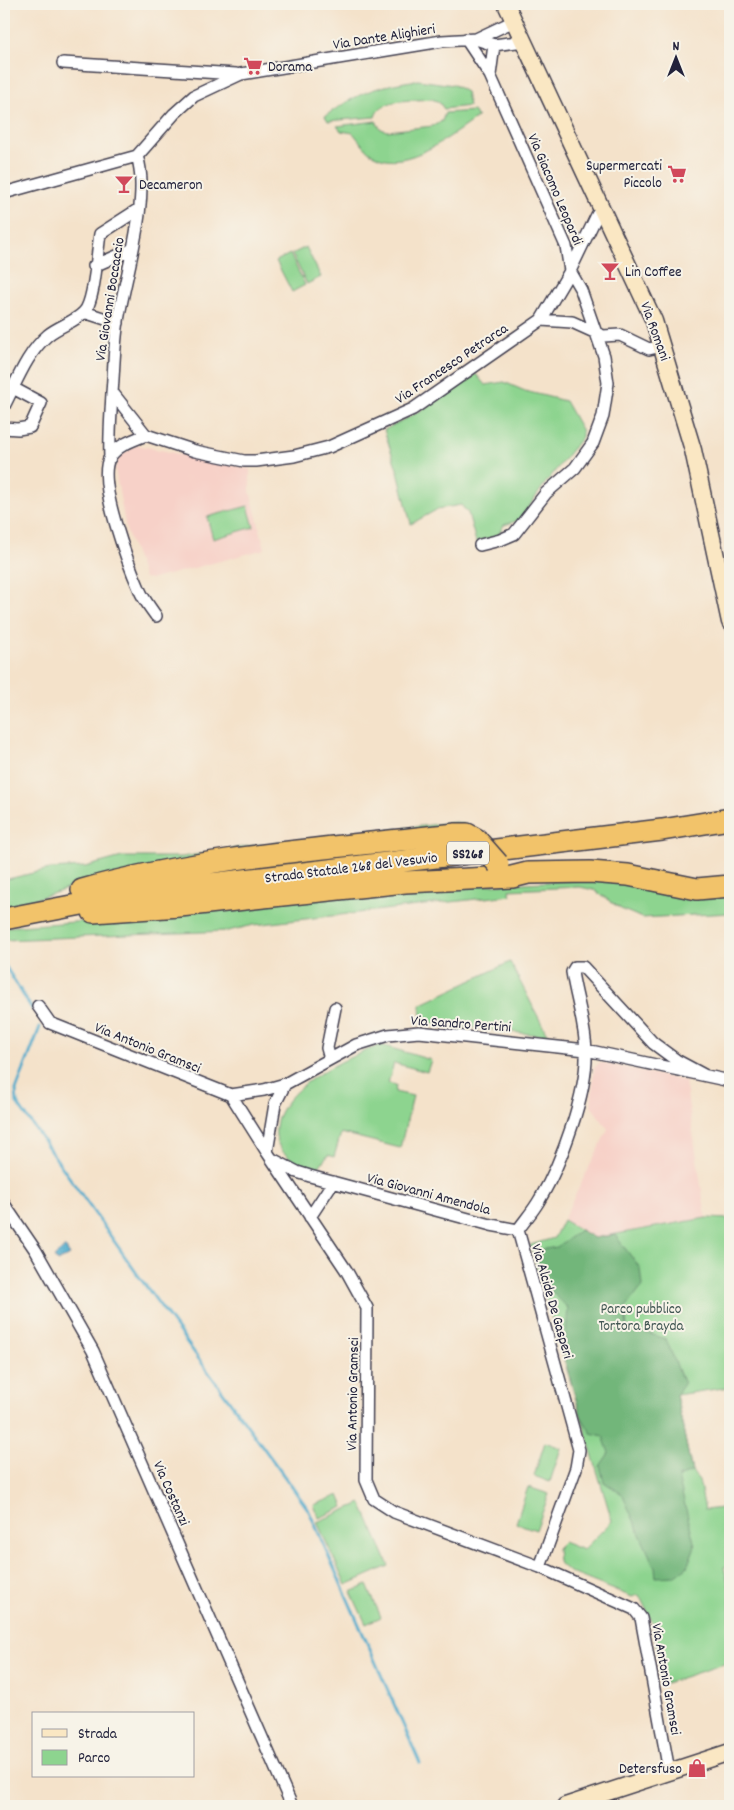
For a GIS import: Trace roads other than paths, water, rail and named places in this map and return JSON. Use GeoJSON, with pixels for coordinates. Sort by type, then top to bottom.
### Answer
{"type":"FeatureCollection","features":[{"type":"Feature","properties":{"kind":"highway","name":"Strada Statale 268 del Vesuvio"},"geometry":{"type":"LineString","coordinates":[[12,917],[144,892],[662,830],[730,819]]}},
{"type":"Feature","properties":{"kind":"highway"},"geometry":{"type":"LineString","coordinates":[[12,917],[81,890],[148,874],[244,859],[456,834],[467,834],[476,839],[498,864],[509,870],[528,873]]}},
{"type":"Feature","properties":{"kind":"highway"},"geometry":{"type":"LineString","coordinates":[[12,917],[180,906],[405,882],[512,876],[528,873],[596,872],[628,875],[697,889],[730,886]]}},
{"type":"Feature","properties":{"kind":"street","name":"Via Romani"},"geometry":{"type":"LineString","coordinates":[[506,4],[654,320],[693,450],[730,622]]}},
{"type":"Feature","properties":{"kind":"street","name":"Via Dante Alighieri"},"geometry":{"type":"LineString","coordinates":[[137,156],[194,96],[241,74],[412,45],[471,39],[514,21]]}},
{"type":"Feature","properties":{"kind":"street","name":"Via Dante Alighieri"},"geometry":{"type":"LineString","coordinates":[[471,39],[494,45],[524,41]]}},
{"type":"Feature","properties":{"kind":"street","name":"Via Giacomo Leopardi"},"geometry":{"type":"LineString","coordinates":[[471,39],[490,75],[566,246],[570,271],[581,290],[604,356],[608,383],[604,416],[592,443],[574,468],[546,493],[514,534],[480,545]]}},
{"type":"Feature","properties":{"kind":"street"},"geometry":{"type":"LineString","coordinates":[[490,75],[494,45]]}},
{"type":"Feature","properties":{"kind":"street"},"geometry":{"type":"LineString","coordinates":[[63,63],[241,74]]}},
{"type":"Feature","properties":{"kind":"street"},"geometry":{"type":"LineString","coordinates":[[4,193],[137,156]]}},
{"type":"Feature","properties":{"kind":"street","name":"Via Giovanni Boccaccio"},"geometry":{"type":"LineString","coordinates":[[110,458],[109,428],[118,323],[125,279],[133,249],[143,180],[137,156]]}},
{"type":"Feature","properties":{"kind":"street"},"geometry":{"type":"LineString","coordinates":[[4,406],[35,347],[51,333],[84,312],[94,293],[94,266],[100,234],[139,209]]}},
{"type":"Feature","properties":{"kind":"street","name":"Via Francesco Petrarca"},"geometry":{"type":"LineString","coordinates":[[146,435],[195,451],[244,461],[294,456],[329,447],[413,409],[541,320],[570,271],[598,215],[603,212]]}},
{"type":"Feature","properties":{"kind":"street"},"geometry":{"type":"LineString","coordinates":[[94,266],[133,249]]}},
{"type":"Feature","properties":{"kind":"street"},"geometry":{"type":"LineString","coordinates":[[84,312],[118,323]]}},
{"type":"Feature","properties":{"kind":"street"},"geometry":{"type":"LineString","coordinates":[[541,320],[572,322],[603,336],[620,335],[628,337],[649,349],[662,346]]}},
{"type":"Feature","properties":{"kind":"street"},"geometry":{"type":"LineString","coordinates":[[4,428],[18,429],[30,426],[41,403],[14,388]]}},
{"type":"Feature","properties":{"kind":"street"},"geometry":{"type":"LineString","coordinates":[[112,392],[146,435],[130,441],[110,458],[105,475],[106,488],[119,534],[142,595],[156,616]]}},
{"type":"Feature","properties":{"kind":"street","name":"Via Sandro Pertini"},"geometry":{"type":"LineString","coordinates":[[586,1050],[584,1024],[572,972],[578,966],[583,967],[653,1043],[676,1060],[704,1075]]}},
{"type":"Feature","properties":{"kind":"street","name":"Via Antonio Gramsci"},"geometry":{"type":"LineString","coordinates":[[38,1006],[50,1023],[231,1095],[346,1270],[367,1308],[366,1480],[374,1499],[394,1512],[540,1567],[634,1609],[641,1618],[669,1771]]}},
{"type":"Feature","properties":{"kind":"street"},"geometry":{"type":"LineString","coordinates":[[330,1059],[327,1048],[335,1008]]}},
{"type":"Feature","properties":{"kind":"street","name":"Via Sandro Pertini"},"geometry":{"type":"LineString","coordinates":[[231,1095],[264,1090],[285,1084],[356,1045],[377,1038],[419,1032],[586,1050],[730,1082]]}},
{"type":"Feature","properties":{"kind":"street","name":"Via Alcide De Gasperi"},"geometry":{"type":"LineString","coordinates":[[540,1567],[576,1468],[578,1450],[518,1230],[540,1199],[573,1125],[580,1096],[586,1050]]}},
{"type":"Feature","properties":{"kind":"street"},"geometry":{"type":"LineString","coordinates":[[269,1155],[272,1114],[285,1084]]}},
{"type":"Feature","properties":{"kind":"street","name":"Via Giovanni Amendola"},"geometry":{"type":"LineString","coordinates":[[269,1155],[296,1172],[479,1222],[518,1230]]}},
{"type":"Feature","properties":{"kind":"street"},"geometry":{"type":"LineString","coordinates":[[310,1217],[334,1182]]}},
{"type":"Feature","properties":{"kind":"street","name":"Via Costanzi"},"geometry":{"type":"LineString","coordinates":[[4,1204],[36,1251],[93,1351],[292,1806]]}},
{"type":"Feature","properties":{"kind":"street"},"geometry":{"type":"LineString","coordinates":[[565,1806],[730,1752]]}},
{"type":"Feature","properties":{"kind":"water"},"geometry":{"type":"Polygon","coordinates":[[[65,1247],[70,1255],[58,1262],[54,1257],[65,1247]]]}},
{"type":"Feature","properties":{"kind":"waterway"},"geometry":{"type":"LineString","coordinates":[[4,964],[32,1009]]}},
{"type":"Feature","properties":{"kind":"waterway"},"geometry":{"type":"LineString","coordinates":[[40,1027],[16,1090],[17,1103],[140,1278],[308,1509],[420,1763]]}},
{"type":"Feature","properties":{"kind":"place","name":"Dorama"},"geometry":{"type":"Point","coordinates":[253,66]}},
{"type":"Feature","properties":{"kind":"place","name":"Supermercati Piccolo"},"geometry":{"type":"Point","coordinates":[677,174]}},
{"type":"Feature","properties":{"kind":"place","name":"Decameron"},"geometry":{"type":"Point","coordinates":[124,184]}},
{"type":"Feature","properties":{"kind":"place","name":"Lin Coffee"},"geometry":{"type":"Point","coordinates":[610,271]}},
{"type":"Feature","properties":{"kind":"place","name":"Detersfuso"},"geometry":{"type":"Point","coordinates":[697,1768]}},
{"type":"Feature","properties":{"kind":"park label","name":"Parco pubblico Tortora Brayda"},"geometry":{"type":"Point","coordinates":[641,1316]}}]}
